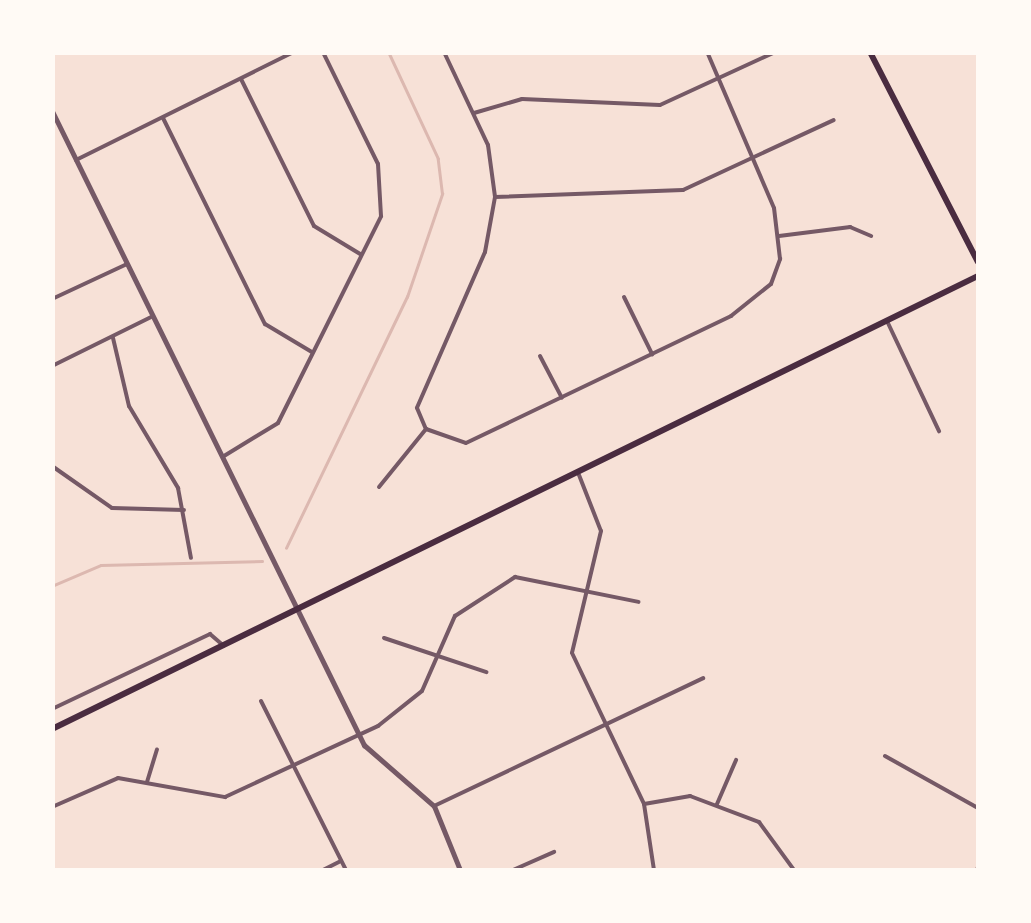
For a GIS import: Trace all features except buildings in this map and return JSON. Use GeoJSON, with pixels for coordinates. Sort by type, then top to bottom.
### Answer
{"type":"FeatureCollection","features":[{"type":"Feature","properties":{"kind":"main road"},"geometry":{"type":"LineString","coordinates":[[870,52],[978,262]]}},
{"type":"Feature","properties":{"kind":"main road"},"geometry":{"type":"LineString","coordinates":[[52,729],[978,276]]}},
{"type":"Feature","properties":{"kind":"street"},"geometry":{"type":"LineString","coordinates":[[76,160],[294,52]]}},
{"type":"Feature","properties":{"kind":"street"},"geometry":{"type":"LineString","coordinates":[[224,456],[272,430],[360,254],[385,189],[323,52]]}},
{"type":"Feature","properties":{"kind":"street"},"geometry":{"type":"LineString","coordinates":[[379,487],[424,427],[418,400],[485,252],[496,197],[474,114],[444,52]]}},
{"type":"Feature","properties":{"kind":"street"},"geometry":{"type":"LineString","coordinates":[[424,427],[466,443],[652,354],[760,297],[779,266],[780,236],[758,158],[707,52]]}},
{"type":"Feature","properties":{"kind":"street"},"geometry":{"type":"LineString","coordinates":[[474,114],[522,99],[660,105],[775,52]]}},
{"type":"Feature","properties":{"kind":"street"},"geometry":{"type":"LineString","coordinates":[[241,80],[314,226],[360,254]]}},
{"type":"Feature","properties":{"kind":"street"},"geometry":{"type":"LineString","coordinates":[[52,111],[358,734],[381,767],[434,806],[460,870]]}},
{"type":"Feature","properties":{"kind":"street"},"geometry":{"type":"LineString","coordinates":[[163,118],[265,324],[312,352]]}},
{"type":"Feature","properties":{"kind":"street"},"geometry":{"type":"LineString","coordinates":[[496,197],[667,193],[758,158],[834,120]]}},
{"type":"Feature","properties":{"kind":"street"},"geometry":{"type":"LineString","coordinates":[[780,236],[850,227],[871,236]]}},
{"type":"Feature","properties":{"kind":"street"},"geometry":{"type":"LineString","coordinates":[[52,299],[128,264]]}},
{"type":"Feature","properties":{"kind":"street"},"geometry":{"type":"LineString","coordinates":[[624,297],[652,354]]}},
{"type":"Feature","properties":{"kind":"street"},"geometry":{"type":"LineString","coordinates":[[52,366],[152,316]]}},
{"type":"Feature","properties":{"kind":"street"},"geometry":{"type":"LineString","coordinates":[[887,321],[939,431]]}},
{"type":"Feature","properties":{"kind":"street"},"geometry":{"type":"LineString","coordinates":[[113,338],[128,406],[184,510],[191,558]]}},
{"type":"Feature","properties":{"kind":"street"},"geometry":{"type":"LineString","coordinates":[[540,356],[562,398]]}},
{"type":"Feature","properties":{"kind":"street"},"geometry":{"type":"LineString","coordinates":[[52,466],[112,508],[184,510]]}},
{"type":"Feature","properties":{"kind":"street"},"geometry":{"type":"LineString","coordinates":[[578,474],[601,531],[572,653],[602,726],[644,804],[654,870]]}},
{"type":"Feature","properties":{"kind":"street"},"geometry":{"type":"LineString","coordinates":[[52,807],[118,778],[225,797],[377,726],[422,691],[455,616],[508,580],[544,576],[639,602]]}},
{"type":"Feature","properties":{"kind":"street"},"geometry":{"type":"LineString","coordinates":[[52,710],[210,634],[224,646]]}},
{"type":"Feature","properties":{"kind":"street"},"geometry":{"type":"LineString","coordinates":[[384,638],[438,650],[486,672]]}},
{"type":"Feature","properties":{"kind":"street"},"geometry":{"type":"LineString","coordinates":[[434,806],[703,678]]}},
{"type":"Feature","properties":{"kind":"street"},"geometry":{"type":"LineString","coordinates":[[261,701],[346,870]]}},
{"type":"Feature","properties":{"kind":"street"},"geometry":{"type":"LineString","coordinates":[[147,782],[158,749]]}},
{"type":"Feature","properties":{"kind":"street"},"geometry":{"type":"LineString","coordinates":[[885,756],[978,808]]}},
{"type":"Feature","properties":{"kind":"street"},"geometry":{"type":"LineString","coordinates":[[717,804],[736,760]]}},
{"type":"Feature","properties":{"kind":"street"},"geometry":{"type":"LineString","coordinates":[[644,804],[677,796],[717,804],[770,828],[794,870]]}},
{"type":"Feature","properties":{"kind":"street"},"geometry":{"type":"LineString","coordinates":[[513,870],[554,852]]}},
{"type":"Feature","properties":{"kind":"street"},"geometry":{"type":"LineString","coordinates":[[323,870],[341,861]]}},
{"type":"Feature","properties":{"kind":"waterway"},"geometry":{"type":"LineString","coordinates":[[286,548],[407,297],[442,194],[438,159],[388,52]]}},
{"type":"Feature","properties":{"kind":"waterway"},"geometry":{"type":"LineString","coordinates":[[52,586],[101,565],[262,561]]}}]}
